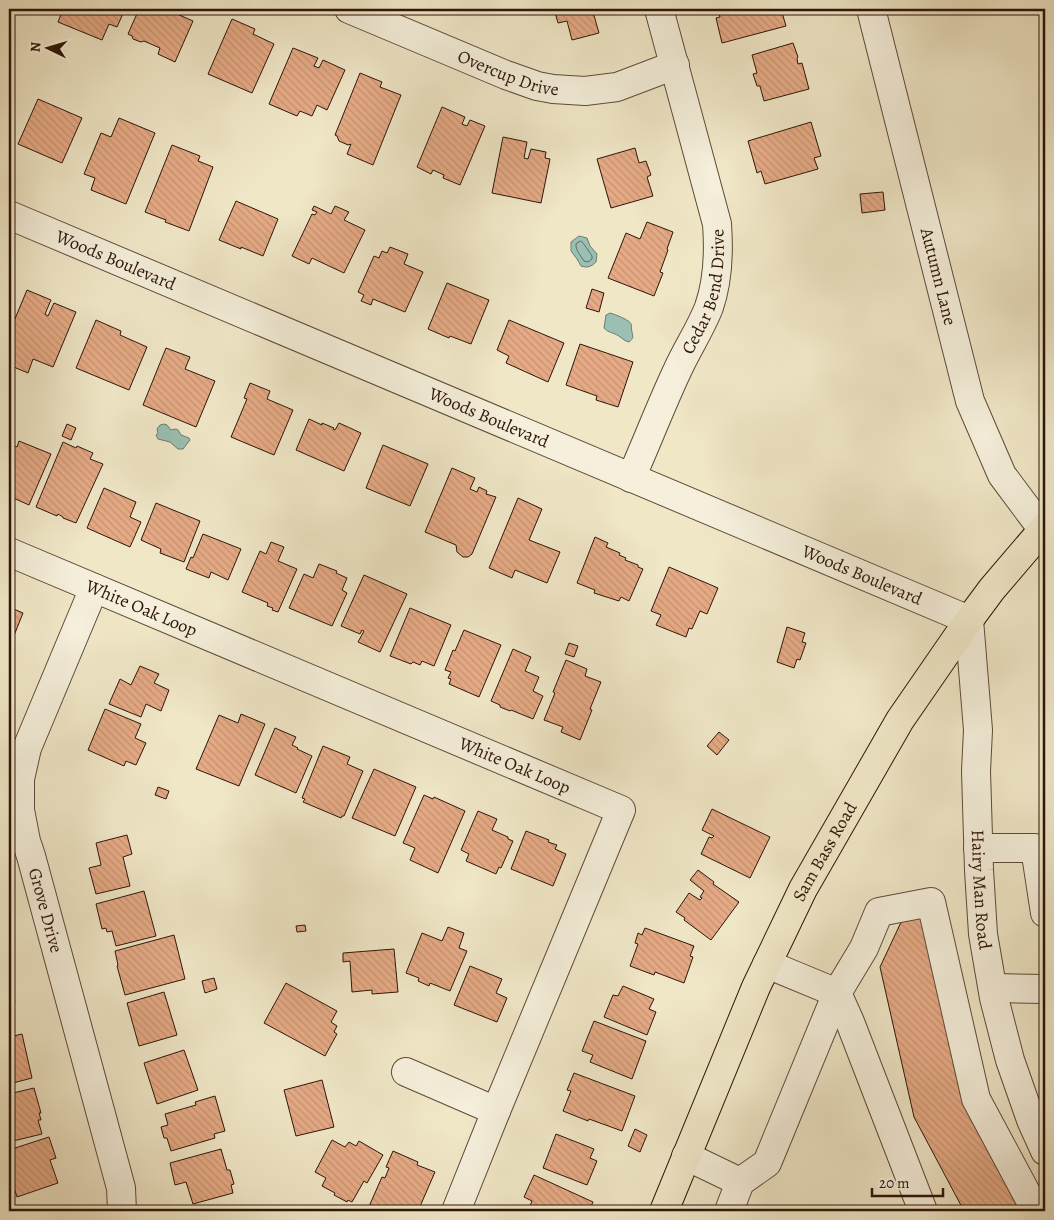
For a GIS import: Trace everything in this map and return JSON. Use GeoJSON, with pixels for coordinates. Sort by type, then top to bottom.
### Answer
{"type":"FeatureCollection","features":[{"type":"Feature","properties":{"kind":"main road","name":"Sam Bass Road"},"geometry":{"type":"LineString","coordinates":[[664,1211],[756,987],[803,889],[900,720],[992,589],[1044,528]]}},
{"type":"Feature","properties":{"kind":"street","name":"Overcup Drive"},"geometry":{"type":"LineString","coordinates":[[349,9],[506,76],[553,89],[585,91],[617,87],[675,65]]}},
{"type":"Feature","properties":{"kind":"street","name":"Cedar Bend Drive"},"geometry":{"type":"LineString","coordinates":[[631,478],[678,370],[708,309],[716,275],[719,241],[717,224],[659,9]]}},
{"type":"Feature","properties":{"kind":"street","name":"Autumn Lane"},"geometry":{"type":"LineString","coordinates":[[871,9],[970,401],[1002,475],[1044,528]]}},
{"type":"Feature","properties":{"kind":"street","name":"Woods Boulevard"},"geometry":{"type":"LineString","coordinates":[[9,215],[969,620]]}},
{"type":"Feature","properties":{"kind":"street","name":"White Oak Loop"},"geometry":{"type":"LineString","coordinates":[[9,552],[621,810],[456,1211]]}},
{"type":"Feature","properties":{"kind":"street","name":"Grove Drive"},"geometry":{"type":"LineString","coordinates":[[94,588],[27,748],[20,779],[20,810],[26,841],[121,1188],[122,1211]]}},
{"type":"Feature","properties":{"kind":"street","name":"Hairy Man Road"},"geometry":{"type":"LineString","coordinates":[[969,620],[978,730],[976,770],[983,934],[993,988],[1010,1060],[1031,1120],[1045,1151]]}},
{"type":"Feature","properties":{"kind":"street"},"geometry":{"type":"LineString","coordinates":[[978,848],[1035,848],[1045,913]]}},
{"type":"Feature","properties":{"kind":"street"},"geometry":{"type":"LineString","coordinates":[[729,1211],[740,1182],[767,1163],[837,994],[864,948],[879,912],[931,902],[976,1099],[1036,1211]]}},
{"type":"Feature","properties":{"kind":"street"},"geometry":{"type":"LineString","coordinates":[[767,964],[837,994],[850,1022],[923,1211]]}},
{"type":"Feature","properties":{"kind":"street"},"geometry":{"type":"LineString","coordinates":[[993,988],[1045,989]]}},
{"type":"Feature","properties":{"kind":"street"},"geometry":{"type":"LineString","coordinates":[[406,1072],[496,1111]]}},
{"type":"Feature","properties":{"kind":"street"},"geometry":{"type":"LineString","coordinates":[[686,1156],[740,1182]]}},
{"type":"Feature","properties":{"kind":"water"},"geometry":{"type":"Polygon","coordinates":[[[579,236],[587,238],[590,246],[597,254],[596,262],[589,267],[581,266],[571,251],[571,242],[579,236]]]}},
{"type":"Feature","properties":{"kind":"water"},"geometry":{"type":"Polygon","coordinates":[[[610,313],[630,322],[633,336],[629,342],[604,328],[606,315],[610,313]]]}},
{"type":"Feature","properties":{"kind":"water"},"geometry":{"type":"Polygon","coordinates":[[[164,424],[171,430],[176,429],[181,435],[189,438],[190,440],[183,449],[178,449],[170,442],[158,439],[156,435],[158,433],[157,429],[160,425],[164,424]]]}},
{"type":"Feature","properties":{"kind":"building"},"geometry":{"type":"Polygon","coordinates":[[[63,9],[125,9],[117,27],[109,24],[102,40],[58,22],[63,9]]]}},
{"type":"Feature","properties":{"kind":"building"},"geometry":{"type":"Polygon","coordinates":[[[139,9],[168,9],[193,21],[175,62],[158,54],[160,48],[144,41],[141,42],[133,39],[128,34],[139,9]]]}},
{"type":"Feature","properties":{"kind":"building"},"geometry":{"type":"Polygon","coordinates":[[[554,9],[602,9],[593,12],[599,33],[572,40],[567,21],[558,23],[554,9]]]}},
{"type":"Feature","properties":{"kind":"building"},"geometry":{"type":"Polygon","coordinates":[[[715,9],[781,9],[786,26],[722,43],[716,18],[720,17],[715,9]]]}},
{"type":"Feature","properties":{"kind":"building"},"geometry":{"type":"Polygon","coordinates":[[[232,19],[255,29],[253,34],[274,44],[252,93],[208,74],[232,19]]]}},
{"type":"Feature","properties":{"kind":"building"},"geometry":{"type":"Polygon","coordinates":[[[793,43],[798,57],[798,64],[802,63],[809,89],[764,101],[760,86],[757,86],[753,74],[757,73],[752,55],[793,43]]]}},
{"type":"Feature","properties":{"kind":"building"},"geometry":{"type":"Polygon","coordinates":[[[293,48],[318,58],[314,66],[319,68],[323,60],[345,70],[327,110],[317,105],[312,116],[300,111],[297,116],[269,104],[293,48]]]}},
{"type":"Feature","properties":{"kind":"building"},"geometry":{"type":"Polygon","coordinates":[[[360,73],[382,82],[380,87],[401,95],[373,165],[347,154],[351,144],[348,145],[339,141],[335,135],[360,73]]]}},
{"type":"Feature","properties":{"kind":"building"},"geometry":{"type":"Polygon","coordinates":[[[38,99],[82,118],[62,163],[18,144],[38,99]]]}},
{"type":"Feature","properties":{"kind":"building"},"geometry":{"type":"Polygon","coordinates":[[[442,107],[465,117],[462,124],[467,126],[470,120],[485,126],[460,185],[443,178],[444,175],[433,170],[431,174],[417,167],[442,107]]]}},
{"type":"Feature","properties":{"kind":"building"},"geometry":{"type":"Polygon","coordinates":[[[119,118],[155,133],[126,204],[91,190],[95,178],[84,174],[101,133],[111,137],[119,118]]]}},
{"type":"Feature","properties":{"kind":"building"},"geometry":{"type":"Polygon","coordinates":[[[811,122],[821,156],[814,158],[818,169],[765,184],[761,171],[757,173],[748,141],[811,122]]]}},
{"type":"Feature","properties":{"kind":"building"},"geometry":{"type":"Polygon","coordinates":[[[503,137],[527,142],[524,158],[528,159],[531,149],[546,152],[545,158],[550,159],[541,203],[492,193],[503,137]]]}},
{"type":"Feature","properties":{"kind":"building"},"geometry":{"type":"Polygon","coordinates":[[[172,145],[200,156],[198,161],[213,167],[189,231],[145,212],[172,145]]]}},
{"type":"Feature","properties":{"kind":"building"},"geometry":{"type":"Polygon","coordinates":[[[635,148],[639,163],[646,161],[651,175],[647,177],[653,196],[611,208],[597,159],[635,148]]]}},
{"type":"Feature","properties":{"kind":"building"},"geometry":{"type":"Polygon","coordinates":[[[883,192],[885,210],[862,213],[860,194],[883,192]]]}},
{"type":"Feature","properties":{"kind":"building"},"geometry":{"type":"Polygon","coordinates":[[[236,201],[278,219],[263,256],[219,240],[236,201]]]}},
{"type":"Feature","properties":{"kind":"building"},"geometry":{"type":"Polygon","coordinates":[[[314,206],[331,214],[335,206],[349,212],[344,220],[365,230],[344,273],[312,258],[309,264],[292,256],[312,214],[315,215],[317,212],[312,210],[314,206]]]}},
{"type":"Feature","properties":{"kind":"building"},"geometry":{"type":"Polygon","coordinates":[[[647,222],[673,232],[660,272],[663,273],[654,296],[608,278],[626,233],[640,239],[647,222]]]}},
{"type":"Feature","properties":{"kind":"building"},"geometry":{"type":"Polygon","coordinates":[[[390,247],[408,254],[404,264],[423,272],[405,312],[373,299],[371,305],[361,301],[364,295],[358,292],[374,256],[379,258],[382,251],[387,253],[390,247]]]}},
{"type":"Feature","properties":{"kind":"building"},"geometry":{"type":"Polygon","coordinates":[[[447,283],[489,300],[471,344],[450,336],[449,338],[428,329],[447,283]]]}},
{"type":"Feature","properties":{"kind":"building"},"geometry":{"type":"Polygon","coordinates":[[[592,289],[604,293],[599,312],[586,308],[592,289]]]}},
{"type":"Feature","properties":{"kind":"building"},"geometry":{"type":"Polygon","coordinates":[[[27,290],[51,300],[45,314],[48,316],[54,303],[76,312],[53,367],[33,359],[28,373],[9,365],[9,333],[27,290]]]}},
{"type":"Feature","properties":{"kind":"building"},"geometry":{"type":"Polygon","coordinates":[[[96,320],[121,331],[120,335],[147,347],[129,390],[76,368],[96,320]]]}},
{"type":"Feature","properties":{"kind":"building"},"geometry":{"type":"Polygon","coordinates":[[[509,320],[564,343],[548,382],[506,363],[509,356],[497,350],[509,320]]]}},
{"type":"Feature","properties":{"kind":"building"},"geometry":{"type":"Polygon","coordinates":[[[580,344],[633,362],[618,407],[596,400],[597,396],[566,385],[580,344]]]}},
{"type":"Feature","properties":{"kind":"building"},"geometry":{"type":"Polygon","coordinates":[[[166,348],[190,357],[185,369],[215,381],[196,427],[143,405],[166,348]]]}},
{"type":"Feature","properties":{"kind":"building"},"geometry":{"type":"Polygon","coordinates":[[[250,383],[270,391],[267,399],[293,410],[274,455],[231,437],[247,399],[244,398],[250,383]]]}},
{"type":"Feature","properties":{"kind":"building"},"geometry":{"type":"Polygon","coordinates":[[[309,419],[335,430],[339,423],[361,433],[344,471],[296,450],[309,419]]]}},
{"type":"Feature","properties":{"kind":"building"},"geometry":{"type":"Polygon","coordinates":[[[67,424],[76,428],[71,440],[62,436],[67,424]]]}},
{"type":"Feature","properties":{"kind":"building"},"geometry":{"type":"Polygon","coordinates":[[[19,441],[51,454],[29,505],[9,496],[9,443],[17,447],[19,441]]]}},
{"type":"Feature","properties":{"kind":"building"},"geometry":{"type":"Polygon","coordinates":[[[63,442],[93,453],[90,459],[103,464],[76,523],[58,514],[57,516],[36,507],[63,442]]]}},
{"type":"Feature","properties":{"kind":"building"},"geometry":{"type":"Polygon","coordinates":[[[383,445],[428,464],[410,506],[366,488],[383,445]]]}},
{"type":"Feature","properties":{"kind":"building"},"geometry":{"type":"Polygon","coordinates":[[[452,468],[475,478],[470,489],[477,492],[479,487],[487,491],[486,494],[496,497],[472,554],[468,557],[463,557],[457,552],[456,545],[425,532],[452,468]]]}},
{"type":"Feature","properties":{"kind":"building"},"geometry":{"type":"Polygon","coordinates":[[[104,488],[136,502],[130,517],[141,522],[130,547],[87,528],[104,488]]]}},
{"type":"Feature","properties":{"kind":"building"},"geometry":{"type":"Polygon","coordinates":[[[518,498],[542,509],[529,540],[560,552],[547,583],[515,570],[512,578],[489,568],[518,498]]]}},
{"type":"Feature","properties":{"kind":"building"},"geometry":{"type":"Polygon","coordinates":[[[156,503],[200,521],[184,562],[160,553],[161,549],[141,540],[156,503]]]}},
{"type":"Feature","properties":{"kind":"building"},"geometry":{"type":"Polygon","coordinates":[[[203,534],[241,549],[228,580],[211,572],[209,578],[186,569],[203,534]]]}},
{"type":"Feature","properties":{"kind":"building"},"geometry":{"type":"Polygon","coordinates":[[[595,537],[608,543],[606,547],[620,553],[619,555],[626,558],[625,560],[643,569],[629,601],[621,597],[619,601],[594,593],[595,590],[577,583],[595,537]]]}},
{"type":"Feature","properties":{"kind":"building"},"geometry":{"type":"Polygon","coordinates":[[[271,542],[284,547],[278,561],[297,569],[278,612],[267,606],[268,603],[242,592],[260,551],[266,554],[271,542]]]}},
{"type":"Feature","properties":{"kind":"building"},"geometry":{"type":"Polygon","coordinates":[[[319,564],[337,571],[336,573],[347,578],[342,590],[347,593],[332,626],[289,608],[304,574],[313,578],[319,564]]]}},
{"type":"Feature","properties":{"kind":"building"},"geometry":{"type":"Polygon","coordinates":[[[669,567],[718,588],[707,614],[700,611],[692,629],[689,628],[686,637],[656,625],[661,615],[651,611],[669,567]]]}},
{"type":"Feature","properties":{"kind":"building"},"geometry":{"type":"Polygon","coordinates":[[[364,575],[407,594],[380,652],[358,642],[364,631],[362,630],[360,634],[341,626],[364,575]]]}},
{"type":"Feature","properties":{"kind":"building"},"geometry":{"type":"Polygon","coordinates":[[[9,607],[23,613],[13,638],[9,636],[9,607]]]}},
{"type":"Feature","properties":{"kind":"building"},"geometry":{"type":"Polygon","coordinates":[[[410,608],[451,625],[434,666],[422,661],[420,665],[413,662],[411,664],[390,656],[410,608]]]}},
{"type":"Feature","properties":{"kind":"building"},"geometry":{"type":"Polygon","coordinates":[[[787,627],[805,633],[802,642],[806,643],[800,660],[797,659],[794,668],[777,662],[787,627]]]}},
{"type":"Feature","properties":{"kind":"building"},"geometry":{"type":"Polygon","coordinates":[[[464,630],[501,645],[479,697],[449,684],[451,679],[448,678],[451,672],[445,670],[464,630]]]}},
{"type":"Feature","properties":{"kind":"building"},"geometry":{"type":"Polygon","coordinates":[[[569,643],[578,646],[574,657],[565,654],[569,643]]]}},
{"type":"Feature","properties":{"kind":"building"},"geometry":{"type":"Polygon","coordinates":[[[513,649],[531,657],[525,671],[539,677],[533,691],[543,696],[533,719],[500,707],[500,705],[491,701],[513,649]]]}},
{"type":"Feature","properties":{"kind":"building"},"geometry":{"type":"Polygon","coordinates":[[[566,660],[587,669],[585,676],[601,682],[580,740],[561,732],[563,727],[544,720],[566,660]]]}},
{"type":"Feature","properties":{"kind":"building"},"geometry":{"type":"Polygon","coordinates":[[[140,666],[159,674],[154,683],[169,690],[161,711],[146,704],[141,717],[109,704],[120,679],[131,685],[140,666]]]}},
{"type":"Feature","properties":{"kind":"building"},"geometry":{"type":"Polygon","coordinates":[[[105,709],[141,724],[135,738],[146,743],[136,765],[126,761],[124,766],[88,750],[105,709]]]}},
{"type":"Feature","properties":{"kind":"building"},"geometry":{"type":"Polygon","coordinates":[[[241,714],[265,724],[239,786],[196,769],[219,715],[238,723],[241,714]]]}},
{"type":"Feature","properties":{"kind":"building"},"geometry":{"type":"Polygon","coordinates":[[[275,728],[296,737],[292,745],[312,756],[296,793],[255,775],[275,728]]]}},
{"type":"Feature","properties":{"kind":"building"},"geometry":{"type":"Polygon","coordinates":[[[719,732],[729,740],[717,755],[707,746],[719,732]]]}},
{"type":"Feature","properties":{"kind":"building"},"geometry":{"type":"Polygon","coordinates":[[[323,746],[350,757],[347,764],[363,771],[344,816],[341,818],[303,802],[305,799],[302,798],[323,746]]]}},
{"type":"Feature","properties":{"kind":"building"},"geometry":{"type":"Polygon","coordinates":[[[374,769],[416,787],[395,836],[352,818],[374,769]]]}},
{"type":"Feature","properties":{"kind":"building"},"geometry":{"type":"Polygon","coordinates":[[[158,787],[169,791],[166,799],[155,795],[158,787]]]}},
{"type":"Feature","properties":{"kind":"building"},"geometry":{"type":"Polygon","coordinates":[[[424,795],[433,799],[434,797],[465,811],[438,873],[410,860],[415,848],[403,843],[424,795]]]}},
{"type":"Feature","properties":{"kind":"building"},"geometry":{"type":"Polygon","coordinates":[[[712,809],[770,837],[750,878],[701,854],[709,837],[712,838],[714,836],[702,830],[712,809]]]}},
{"type":"Feature","properties":{"kind":"building"},"geometry":{"type":"Polygon","coordinates":[[[478,811],[497,819],[492,830],[513,841],[501,868],[499,867],[496,874],[466,861],[469,854],[461,850],[478,811]]]}},
{"type":"Feature","properties":{"kind":"building"},"geometry":{"type":"Polygon","coordinates":[[[526,831],[549,840],[548,842],[557,845],[555,849],[566,854],[553,886],[511,869],[526,831]]]}},
{"type":"Feature","properties":{"kind":"building"},"geometry":{"type":"Polygon","coordinates":[[[127,835],[132,854],[123,857],[130,886],[96,894],[89,868],[101,865],[96,843],[127,835]]]}},
{"type":"Feature","properties":{"kind":"building"},"geometry":{"type":"Polygon","coordinates":[[[698,870],[714,882],[713,884],[739,902],[711,940],[676,912],[689,893],[700,900],[702,898],[700,897],[704,891],[690,880],[698,870]]]}},
{"type":"Feature","properties":{"kind":"building"},"geometry":{"type":"Polygon","coordinates":[[[144,891],[156,936],[116,946],[112,931],[107,932],[106,928],[102,929],[96,904],[144,891]]]}},
{"type":"Feature","properties":{"kind":"building"},"geometry":{"type":"Polygon","coordinates":[[[922,913],[1025,1211],[964,1211],[914,1117],[880,967],[903,918],[922,913]]]}},
{"type":"Feature","properties":{"kind":"building"},"geometry":{"type":"Polygon","coordinates":[[[305,925],[306,931],[297,932],[296,926],[305,925]]]}},
{"type":"Feature","properties":{"kind":"building"},"geometry":{"type":"Polygon","coordinates":[[[448,927],[464,933],[459,948],[467,951],[450,991],[430,983],[429,986],[418,981],[419,978],[406,973],[422,933],[442,941],[448,927]]]}},
{"type":"Feature","properties":{"kind":"building"},"geometry":{"type":"Polygon","coordinates":[[[645,928],[694,946],[690,956],[693,957],[684,983],[655,972],[654,975],[630,966],[638,944],[635,943],[638,933],[642,935],[645,928]]]}},
{"type":"Feature","properties":{"kind":"building"},"geometry":{"type":"Polygon","coordinates":[[[174,935],[185,979],[125,995],[115,951],[174,935]]]}},
{"type":"Feature","properties":{"kind":"building"},"geometry":{"type":"Polygon","coordinates":[[[394,949],[398,992],[372,994],[372,990],[352,992],[350,961],[343,962],[343,953],[394,949]]]}},
{"type":"Feature","properties":{"kind":"building"},"geometry":{"type":"Polygon","coordinates":[[[470,966],[502,979],[496,993],[507,998],[497,1022],[454,1005],[470,966]]]}},
{"type":"Feature","properties":{"kind":"building"},"geometry":{"type":"Polygon","coordinates":[[[214,978],[217,989],[205,993],[202,981],[214,978]]]}},
{"type":"Feature","properties":{"kind":"building"},"geometry":{"type":"Polygon","coordinates":[[[9,981],[15,1002],[9,1004],[9,981]]]}},
{"type":"Feature","properties":{"kind":"building"},"geometry":{"type":"Polygon","coordinates":[[[286,983],[337,1011],[331,1022],[337,1026],[334,1032],[337,1034],[325,1056],[264,1023],[286,983]]]}},
{"type":"Feature","properties":{"kind":"building"},"geometry":{"type":"Polygon","coordinates":[[[623,986],[654,999],[649,1009],[656,1012],[647,1035],[604,1017],[613,995],[618,996],[623,986]]]}},
{"type":"Feature","properties":{"kind":"building"},"geometry":{"type":"Polygon","coordinates":[[[164,992],[177,1035],[139,1046],[127,1003],[164,992]]]}},
{"type":"Feature","properties":{"kind":"building"},"geometry":{"type":"Polygon","coordinates":[[[594,1021],[646,1041],[632,1079],[590,1062],[593,1055],[582,1051],[594,1021]]]}},
{"type":"Feature","properties":{"kind":"building"},"geometry":{"type":"Polygon","coordinates":[[[22,1034],[32,1078],[9,1084],[9,1037],[22,1034]]]}},
{"type":"Feature","properties":{"kind":"building"},"geometry":{"type":"Polygon","coordinates":[[[184,1050],[198,1090],[157,1104],[144,1063],[184,1050]]]}},
{"type":"Feature","properties":{"kind":"building"},"geometry":{"type":"Polygon","coordinates":[[[574,1073],[635,1096],[622,1131],[563,1111],[571,1091],[567,1090],[574,1073]]]}},
{"type":"Feature","properties":{"kind":"building"},"geometry":{"type":"Polygon","coordinates":[[[322,1080],[334,1127],[296,1136],[284,1090],[322,1080]]]}},
{"type":"Feature","properties":{"kind":"building"},"geometry":{"type":"Polygon","coordinates":[[[34,1088],[41,1113],[39,1113],[41,1120],[38,1120],[42,1134],[9,1142],[9,1094],[34,1088]]]}},
{"type":"Feature","properties":{"kind":"building"},"geometry":{"type":"Polygon","coordinates":[[[215,1096],[225,1131],[214,1134],[215,1138],[171,1151],[161,1127],[168,1125],[165,1114],[196,1105],[195,1102],[215,1096]]]}},
{"type":"Feature","properties":{"kind":"building"},"geometry":{"type":"Polygon","coordinates":[[[635,1129],[647,1135],[640,1152],[628,1146],[635,1129]]]}},
{"type":"Feature","properties":{"kind":"building"},"geometry":{"type":"Polygon","coordinates":[[[556,1134],[594,1149],[590,1158],[597,1161],[587,1185],[543,1168],[556,1134]]]}},
{"type":"Feature","properties":{"kind":"building"},"geometry":{"type":"Polygon","coordinates":[[[49,1137],[56,1158],[50,1160],[58,1183],[17,1197],[9,1172],[9,1150],[49,1137]]]}},
{"type":"Feature","properties":{"kind":"building"},"geometry":{"type":"Polygon","coordinates":[[[332,1140],[345,1147],[349,1142],[356,1146],[359,1141],[383,1155],[367,1183],[364,1181],[352,1202],[348,1200],[347,1202],[322,1186],[326,1178],[315,1172],[332,1140]]]}},
{"type":"Feature","properties":{"kind":"building"},"geometry":{"type":"Polygon","coordinates":[[[221,1149],[227,1170],[230,1170],[234,1184],[231,1185],[233,1193],[193,1204],[186,1182],[175,1185],[170,1163],[221,1149]]]}},
{"type":"Feature","properties":{"kind":"building"},"geometry":{"type":"Polygon","coordinates":[[[393,1151],[418,1162],[417,1165],[435,1172],[418,1211],[367,1211],[382,1177],[385,1178],[389,1168],[386,1167],[393,1151]]]}},
{"type":"Feature","properties":{"kind":"building"},"geometry":{"type":"Polygon","coordinates":[[[534,1175],[593,1202],[589,1211],[528,1211],[532,1201],[524,1197],[534,1175]]]}}]}
